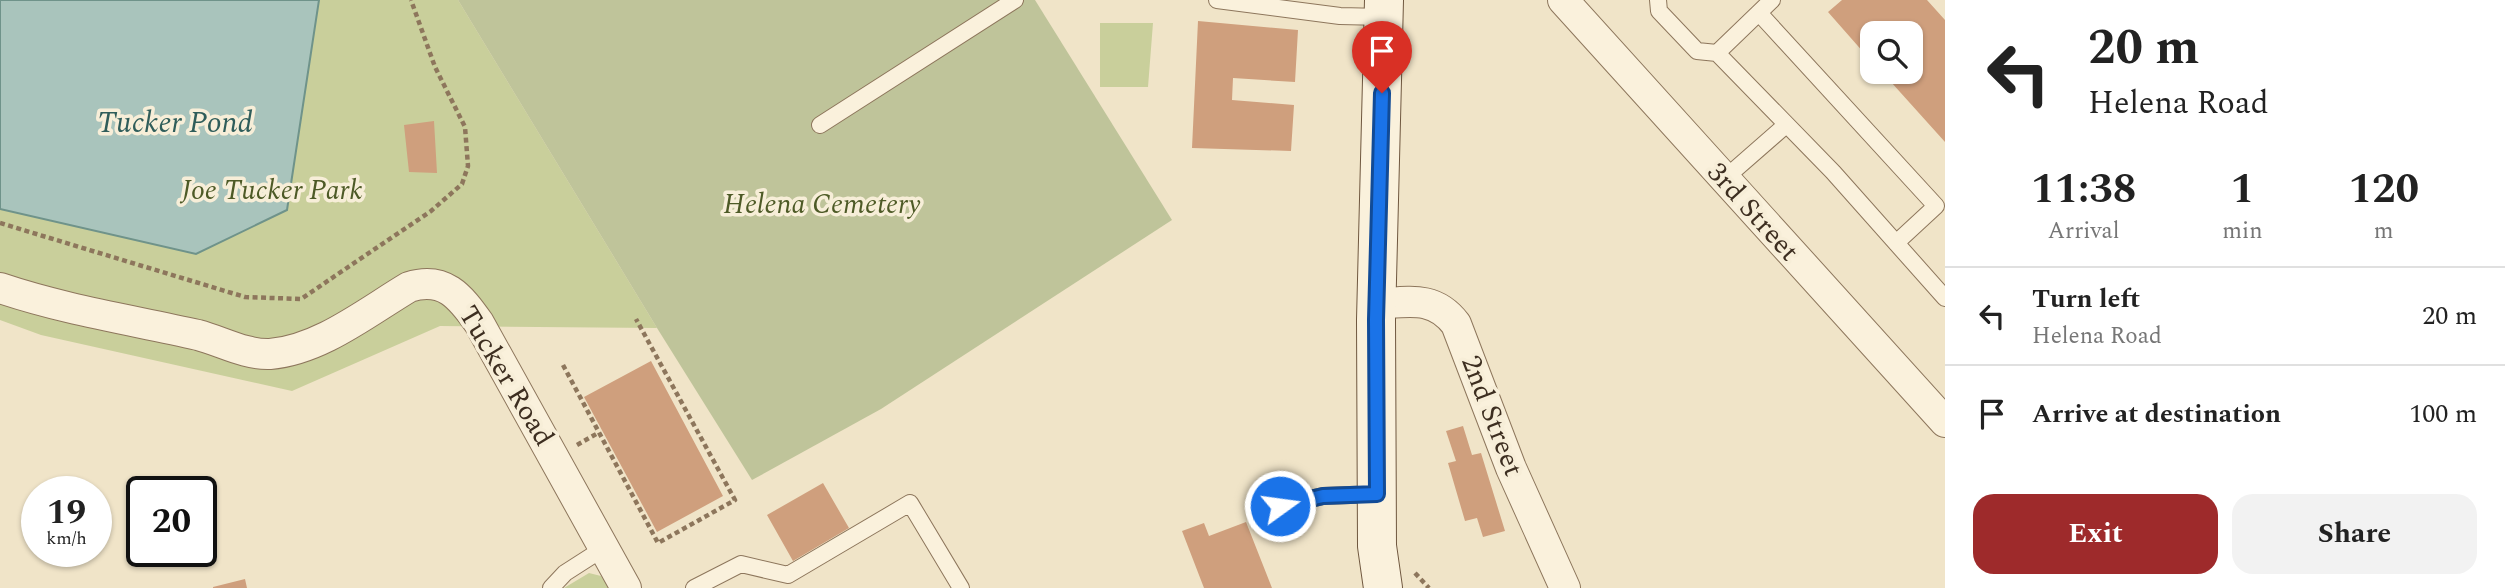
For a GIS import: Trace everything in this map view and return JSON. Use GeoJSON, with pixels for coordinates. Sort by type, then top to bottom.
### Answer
{"type":"FeatureCollection","features":[{"type":"Feature","properties":{"kind":"main road"},"geometry":{"type":"LineString","coordinates":[[1383,588],[1377,546],[1376,304],[1384,8]]}},
{"type":"Feature","properties":{"kind":"street","name":"3rd Street"},"geometry":{"type":"LineString","coordinates":[[1563,0],[1723,180],[1945,422]]}},
{"type":"Feature","properties":{"kind":"street","name":"Tucker Road"},"geometry":{"type":"LineString","coordinates":[[0,288],[97,315],[198,335],[252,353],[271,354],[307,345],[325,337],[409,288],[424,282],[435,284],[462,299],[479,323],[626,588]]}},
{"type":"Feature","properties":{"kind":"street","name":"2nd Street"},"geometry":{"type":"LineString","coordinates":[[1376,304],[1427,302],[1446,310],[1456,324],[1511,468],[1565,588]]}},
{"type":"Feature","properties":{"kind":"lane"},"geometry":{"type":"LineString","coordinates":[[820,125],[1015,0]]}},
{"type":"Feature","properties":{"kind":"lane"},"geometry":{"type":"LineString","coordinates":[[1217,0],[1384,8]]}},
{"type":"Feature","properties":{"kind":"lane"},"geometry":{"type":"LineString","coordinates":[[1658,0],[1659,11],[1698,51],[1717,53],[1945,298]]}},
{"type":"Feature","properties":{"kind":"lane"},"geometry":{"type":"LineString","coordinates":[[1717,53],[1772,0]]}},
{"type":"Feature","properties":{"kind":"lane"},"geometry":{"type":"LineString","coordinates":[[1759,13],[1936,206],[1896,243]]}},
{"type":"Feature","properties":{"kind":"lane"},"geometry":{"type":"LineString","coordinates":[[1723,180],[1786,125]]}},
{"type":"Feature","properties":{"kind":"lane"},"geometry":{"type":"LineString","coordinates":[[1280,506],[1323,496],[1377,494]]}},
{"type":"Feature","properties":{"kind":"lane"},"geometry":{"type":"LineString","coordinates":[[694,588],[741,564],[788,575],[910,503],[961,588]]}},
{"type":"Feature","properties":{"kind":"lane"},"geometry":{"type":"LineString","coordinates":[[551,588],[565,573],[604,548]]}},
{"type":"Feature","properties":{"kind":"path"},"geometry":{"type":"LineString","coordinates":[[0,223],[245,297],[301,299],[412,225],[463,184],[468,166],[465,127],[435,67],[411,0]]}},
{"type":"Feature","properties":{"kind":"path"},"geometry":{"type":"LineString","coordinates":[[563,365],[658,543],[735,500],[636,319]]}},
{"type":"Feature","properties":{"kind":"green space","name":"Joe Tucker Park"},"geometry":{"type":"Polygon","coordinates":[[[0,0],[458,0],[657,328],[440,326],[292,391],[41,335],[0,320],[0,0]]]}},
{"type":"Feature","properties":{"kind":"green space","name":"Helena Cemetery"},"geometry":{"type":"Polygon","coordinates":[[[458,0],[1035,0],[1172,220],[881,409],[752,480],[458,0]]]}},
{"type":"Feature","properties":{"kind":"green space"},"geometry":{"type":"Polygon","coordinates":[[[1100,23],[1153,23],[1148,87],[1100,87],[1100,23]]]}},
{"type":"Feature","properties":{"kind":"green space"},"geometry":{"type":"Polygon","coordinates":[[[589,573],[601,576],[610,588],[564,588],[589,573]]]}},
{"type":"Feature","properties":{"kind":"water","name":"Tucker Pond"},"geometry":{"type":"Polygon","coordinates":[[[0,0],[319,0],[287,210],[196,254],[0,209],[0,0]]]}},
{"type":"Feature","properties":{"kind":"building"},"geometry":{"type":"Polygon","coordinates":[[[1842,0],[1927,0],[1945,20],[1945,142],[1893,84],[1923,84],[1923,21],[1860,21],[1860,48],[1828,12],[1842,0]]]}},
{"type":"Feature","properties":{"kind":"building"},"geometry":{"type":"Polygon","coordinates":[[[1198,21],[1298,30],[1295,82],[1233,78],[1232,100],[1294,105],[1291,151],[1192,148],[1198,21]]]}},
{"type":"Feature","properties":{"kind":"building"},"geometry":{"type":"Polygon","coordinates":[[[434,121],[437,173],[409,172],[404,125],[434,121]]]}},
{"type":"Feature","properties":{"kind":"building"},"geometry":{"type":"Polygon","coordinates":[[[651,361],[723,496],[657,532],[584,397],[651,361]]]}},
{"type":"Feature","properties":{"kind":"building"},"geometry":{"type":"Polygon","coordinates":[[[1463,426],[1472,455],[1481,453],[1505,531],[1483,537],[1477,518],[1465,521],[1448,463],[1456,461],[1446,431],[1463,426]]]}},
{"type":"Feature","properties":{"kind":"building"},"geometry":{"type":"Polygon","coordinates":[[[823,483],[849,528],[793,561],[767,515],[823,483]]]}},
{"type":"Feature","properties":{"kind":"building"},"geometry":{"type":"Polygon","coordinates":[[[1246,522],[1272,588],[1204,588],[1182,531],[1204,523],[1209,536],[1246,522]]]}},
{"type":"Feature","properties":{"kind":"building"},"geometry":{"type":"Polygon","coordinates":[[[245,579],[247,588],[213,588],[213,587],[245,579]]]}},
{"type":"Feature","properties":{"kind":"route"},"geometry":{"type":"LineString","coordinates":[[1280,506],[1323,496],[1377,494],[1376,320],[1382,93]]}}]}
